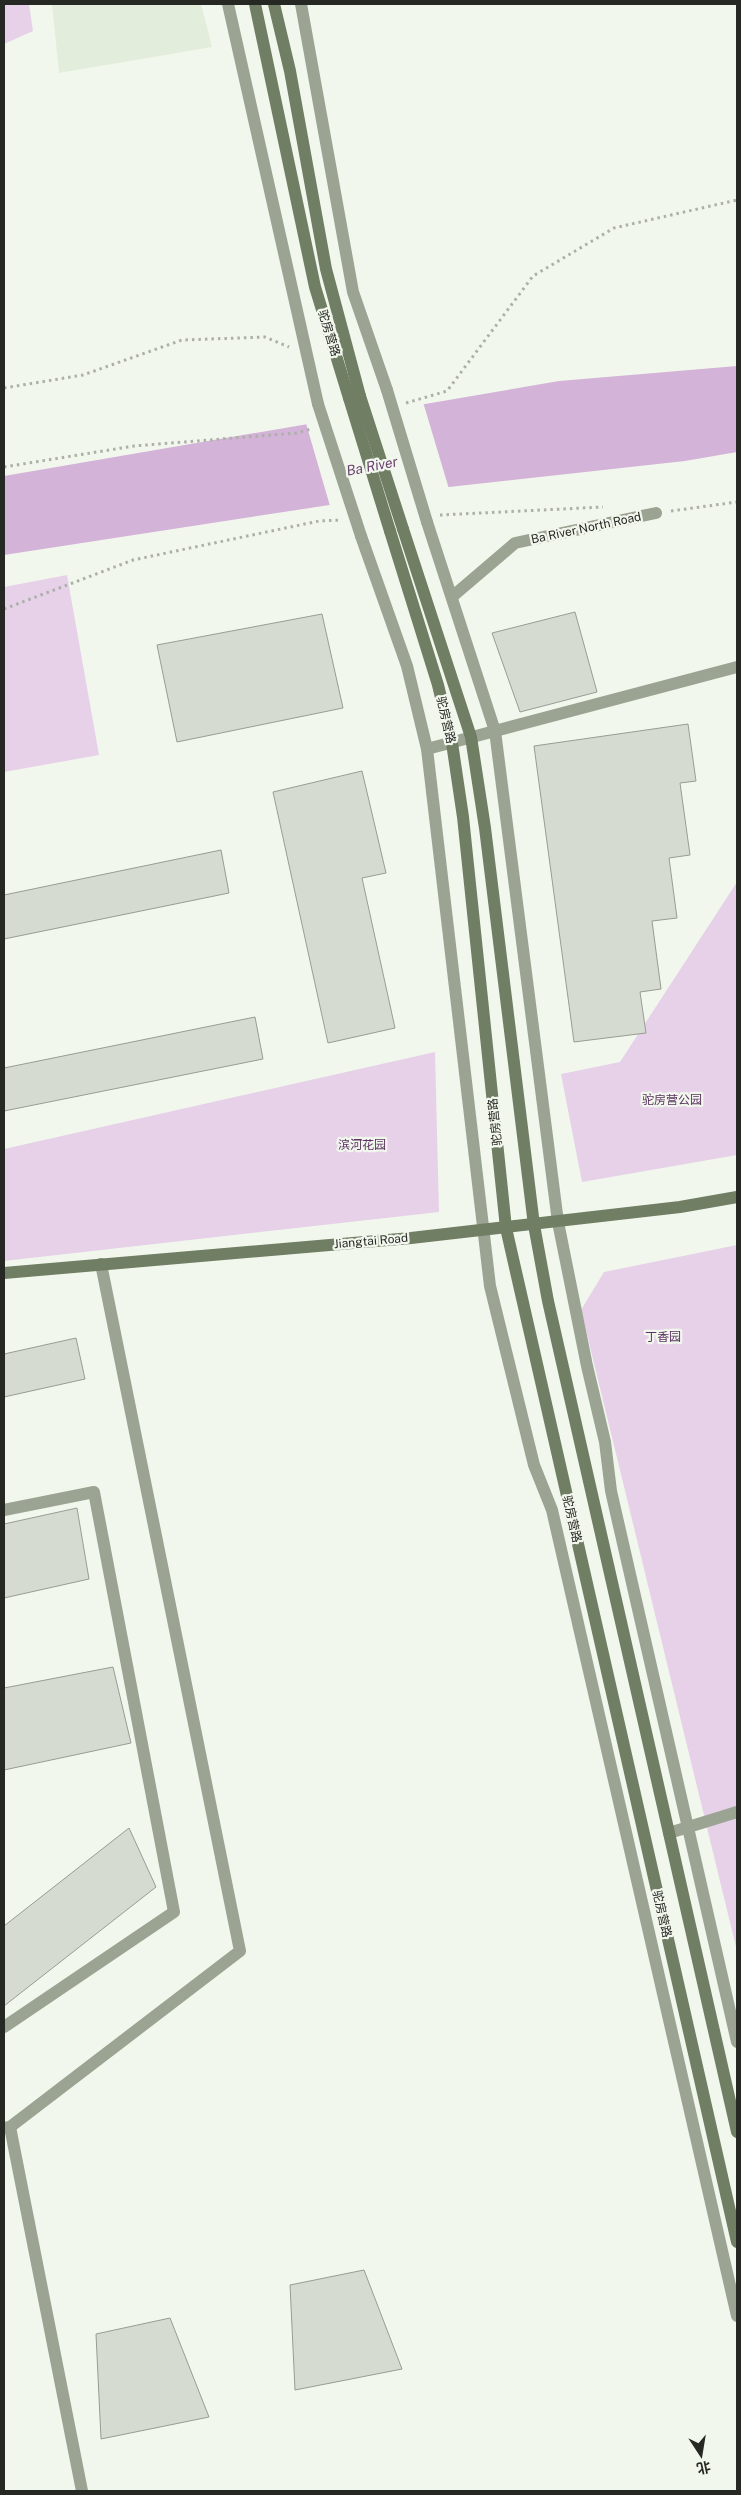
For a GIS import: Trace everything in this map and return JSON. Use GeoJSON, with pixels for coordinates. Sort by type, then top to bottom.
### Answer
{"type":"FeatureCollection","features":[{"type":"Feature","properties":{"kind":"street"},"geometry":{"type":"LineString","coordinates":[[228,4],[318,404],[361,536],[407,666],[427,749],[490,1286],[513,1390],[534,1465],[552,1510],[737,2316]]}},
{"type":"Feature","properties":{"kind":"street","name":"驼房营路"},"geometry":{"type":"LineString","coordinates":[[255,4],[313,277],[354,397],[403,529],[471,737],[485,828],[534,1225],[548,1301],[737,2132]]}},
{"type":"Feature","properties":{"kind":"street","name":"驼房营路"},"geometry":{"type":"LineString","coordinates":[[274,4],[290,71],[326,269],[354,397],[390,531],[435,677],[452,743],[463,817],[506,1228],[737,2242]]}},
{"type":"Feature","properties":{"kind":"street"},"geometry":{"type":"LineString","coordinates":[[301,4],[353,292],[431,518],[495,731],[558,1222],[587,1366],[605,1442],[611,1491],[737,2042]]}},
{"type":"Feature","properties":{"kind":"street","name":"Ba River North Road"},"geometry":{"type":"LineString","coordinates":[[453,596],[515,543],[656,513]]}},
{"type":"Feature","properties":{"kind":"street"},"geometry":{"type":"LineString","coordinates":[[427,749],[737,667]]}},
{"type":"Feature","properties":{"kind":"street","name":"Jiangtai Road"},"geometry":{"type":"LineString","coordinates":[[4,1272],[412,1238],[680,1207],[737,1197]]}},
{"type":"Feature","properties":{"kind":"street"},"geometry":{"type":"LineString","coordinates":[[82,2491],[7,2128],[240,1951],[101,1264]]}},
{"type":"Feature","properties":{"kind":"street"},"geometry":{"type":"LineString","coordinates":[[4,1510],[94,1492],[174,1912],[4,2027]]}},
{"type":"Feature","properties":{"kind":"street"},"geometry":{"type":"LineString","coordinates":[[669,1833],[737,1812]]}},
{"type":"Feature","properties":{"kind":"path"},"geometry":{"type":"LineString","coordinates":[[4,388],[83,375],[182,340],[266,337],[306,355]]}},
{"type":"Feature","properties":{"kind":"path","name":"Ba River North Road"},"geometry":{"type":"LineString","coordinates":[[656,513],[737,502]]}},
{"type":"Feature","properties":{"kind":"path"},"geometry":{"type":"LineString","coordinates":[[431,518],[606,507]]}},
{"type":"Feature","properties":{"kind":"path"},"geometry":{"type":"LineString","coordinates":[[4,609],[133,560],[319,521],[348,519]]}},
{"type":"Feature","properties":{"kind":"shaded area"},"geometry":{"type":"Polygon","coordinates":[[[52,4],[201,4],[212,47],[59,73],[52,4]]]}},
{"type":"Feature","properties":{"kind":"green space"},"geometry":{"type":"Polygon","coordinates":[[[4,4],[29,4],[33,31],[4,44],[4,4]]]}},
{"type":"Feature","properties":{"kind":"green space"},"geometry":{"type":"Polygon","coordinates":[[[67,575],[99,755],[4,772],[4,587],[67,575]]]}},
{"type":"Feature","properties":{"kind":"green space","name":"驼房营公园"},"geometry":{"type":"Polygon","coordinates":[[[737,882],[737,1155],[582,1182],[561,1074],[620,1062],[737,882]]]}},
{"type":"Feature","properties":{"kind":"green space","name":"滨河花园"},"geometry":{"type":"Polygon","coordinates":[[[435,1052],[439,1212],[4,1261],[4,1149],[435,1052]]]}},
{"type":"Feature","properties":{"kind":"green space","name":"丁香园"},"geometry":{"type":"Polygon","coordinates":[[[737,1245],[737,1951],[581,1310],[604,1272],[737,1245]]]}},
{"type":"Feature","properties":{"kind":"water","name":"Ba River"},"geometry":{"type":"Polygon","coordinates":[[[737,366],[737,452],[685,461],[440,488],[4,555],[4,476],[559,381],[737,366]]]}},
{"type":"Feature","properties":{"kind":"pier"},"geometry":{"type":"Polygon","coordinates":[[[423,402],[449,489],[330,506],[305,420],[423,402]]]}},
{"type":"Feature","properties":{"kind":"building"},"geometry":{"type":"Polygon","coordinates":[[[575,612],[597,692],[520,712],[492,633],[575,612]]]}},
{"type":"Feature","properties":{"kind":"building"},"geometry":{"type":"Polygon","coordinates":[[[322,614],[343,708],[177,742],[157,645],[322,614]]]}},
{"type":"Feature","properties":{"kind":"building"},"geometry":{"type":"Polygon","coordinates":[[[688,724],[696,781],[680,783],[690,855],[669,858],[677,918],[652,921],[661,989],[640,992],[646,1033],[574,1042],[534,746],[688,724]]]}},
{"type":"Feature","properties":{"kind":"building"},"geometry":{"type":"Polygon","coordinates":[[[362,771],[386,873],[362,878],[395,1028],[328,1043],[273,792],[362,771]]]}},
{"type":"Feature","properties":{"kind":"building"},"geometry":{"type":"Polygon","coordinates":[[[221,850],[229,893],[4,939],[4,895],[221,850]]]}},
{"type":"Feature","properties":{"kind":"building"},"geometry":{"type":"Polygon","coordinates":[[[255,1017],[263,1059],[4,1111],[4,1068],[255,1017]]]}},
{"type":"Feature","properties":{"kind":"building"},"geometry":{"type":"Polygon","coordinates":[[[76,1338],[85,1379],[4,1397],[4,1354],[76,1338]]]}},
{"type":"Feature","properties":{"kind":"building"},"geometry":{"type":"Polygon","coordinates":[[[77,1508],[89,1579],[4,1598],[4,1524],[77,1508]]]}},
{"type":"Feature","properties":{"kind":"building"},"geometry":{"type":"Polygon","coordinates":[[[113,1667],[131,1743],[4,1770],[4,1688],[113,1667]]]}},
{"type":"Feature","properties":{"kind":"building"},"geometry":{"type":"Polygon","coordinates":[[[129,1828],[156,1887],[4,2006],[4,1926],[129,1828]]]}},
{"type":"Feature","properties":{"kind":"building"},"geometry":{"type":"Polygon","coordinates":[[[364,2270],[402,2369],[295,2390],[290,2285],[364,2270]]]}},
{"type":"Feature","properties":{"kind":"building"},"geometry":{"type":"Polygon","coordinates":[[[170,2318],[209,2417],[101,2439],[96,2334],[170,2318]]]}}]}
